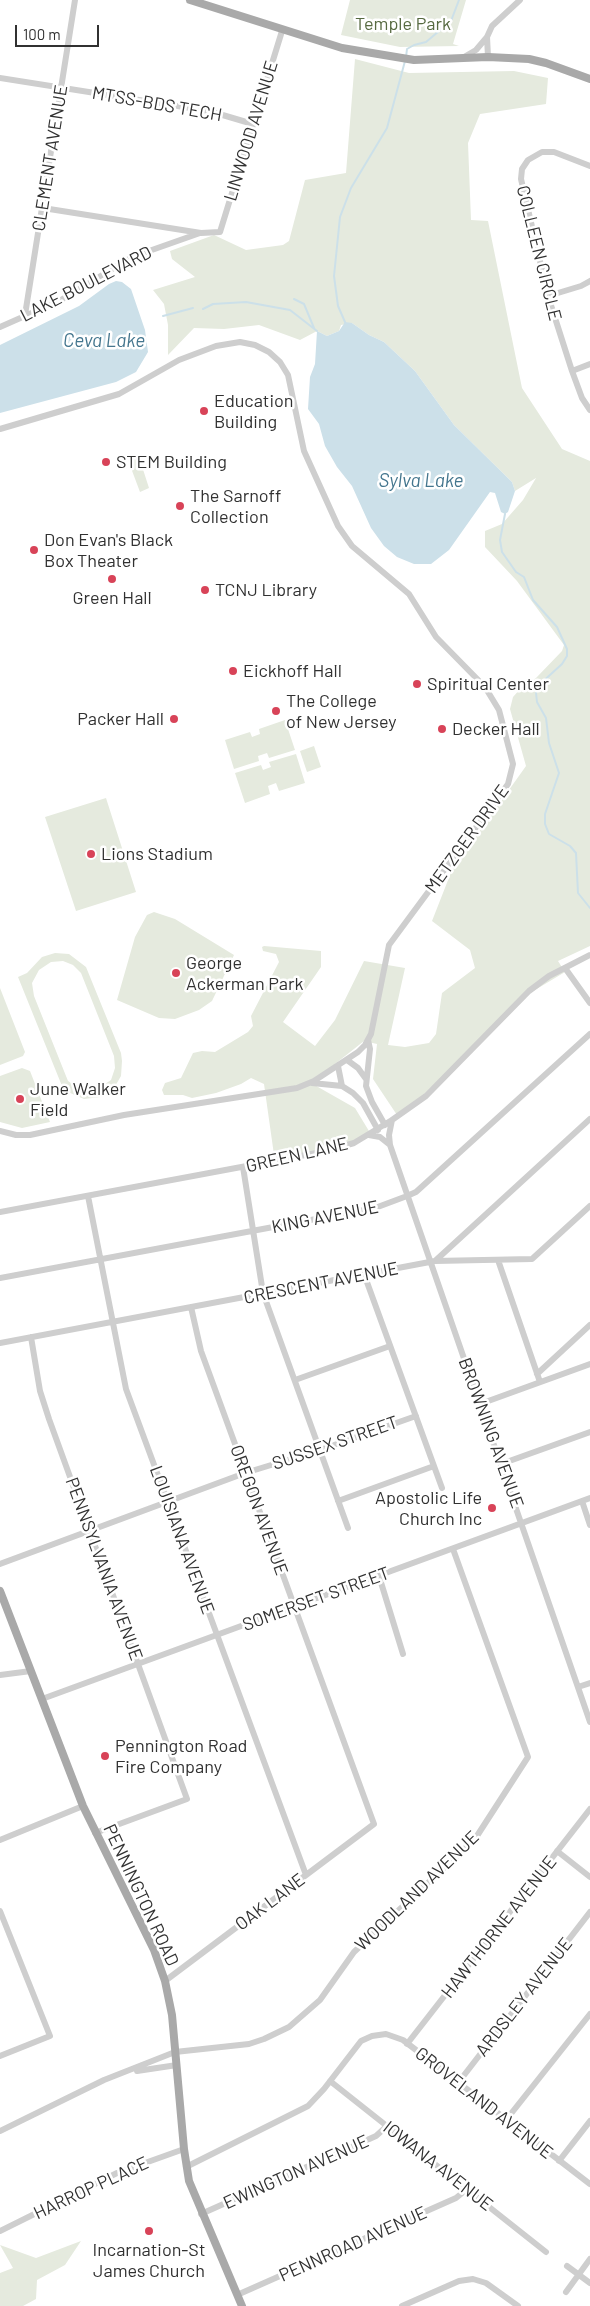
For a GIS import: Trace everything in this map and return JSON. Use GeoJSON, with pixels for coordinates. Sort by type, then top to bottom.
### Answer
{"type":"FeatureCollection","features":[{"type":"Feature","properties":{"kind":"main road"},"geometry":{"type":"LineString","coordinates":[[190,0],[282,31],[342,48],[414,60],[488,57],[529,59],[546,62],[590,79]]}},
{"type":"Feature","properties":{"kind":"main road","name":"PENNINGTON ROAD"},"geometry":{"type":"LineString","coordinates":[[0,1590],[83,1806],[154,1950],[165,1981],[172,2015],[186,2168],[201,2214],[242,2306]]}},
{"type":"Feature","properties":{"kind":"street","name":"CLEMENT AVENUE"},"geometry":{"type":"LineString","coordinates":[[25,315],[75,0]]}},
{"type":"Feature","properties":{"kind":"street"},"geometry":{"type":"LineString","coordinates":[[459,59],[476,50],[487,37],[492,26],[520,0]]}},
{"type":"Feature","properties":{"kind":"street","name":"LINWOOD AVENUE"},"geometry":{"type":"LineString","coordinates":[[201,233],[220,232],[282,31]]}},
{"type":"Feature","properties":{"kind":"street"},"geometry":{"type":"LineString","coordinates":[[487,37],[488,57]]}},
{"type":"Feature","properties":{"kind":"street","name":"MTSS-BDS TECH"},"geometry":{"type":"LineString","coordinates":[[0,78],[210,111],[253,124]]}},
{"type":"Feature","properties":{"kind":"street","name":"COLLEEN CIRCLE"},"geometry":{"type":"LineString","coordinates":[[590,166],[548,151],[532,156],[522,169],[521,179],[528,219],[548,296],[572,371],[582,398],[590,410]]}},
{"type":"Feature","properties":{"kind":"street"},"geometry":{"type":"LineString","coordinates":[[43,208],[201,233]]}},
{"type":"Feature","properties":{"kind":"street","name":"LAKE BOULEVARD"},"geometry":{"type":"LineString","coordinates":[[0,326],[70,295],[132,257],[201,233]]}},
{"type":"Feature","properties":{"kind":"street"},"geometry":{"type":"LineString","coordinates":[[548,296],[581,286],[590,281]]}},
{"type":"Feature","properties":{"kind":"street","name":"METZGER DRIVE"},"geometry":{"type":"LineString","coordinates":[[0,429],[119,394],[179,360],[216,346],[240,342],[262,348],[280,362],[291,382],[304,451],[338,526],[358,552],[409,594],[436,637],[480,681],[499,710],[512,752],[513,769],[508,784],[389,945],[374,1024],[368,1040],[361,1050],[347,1060],[310,1083],[297,1088],[124,1115],[30,1135],[16,1135],[0,1131]]}},
{"type":"Feature","properties":{"kind":"street"},"geometry":{"type":"LineString","coordinates":[[572,371],[590,364]]}},
{"type":"Feature","properties":{"kind":"street","name":"GREEN LANE"},"geometry":{"type":"LineString","coordinates":[[0,1212],[338,1149],[378,1130],[438,1085],[529,990],[590,955]]}},
{"type":"Feature","properties":{"kind":"street"},"geometry":{"type":"LineString","coordinates":[[565,968],[590,1003]]}},
{"type":"Feature","properties":{"kind":"street","name":"KING AVENUE"},"geometry":{"type":"LineString","coordinates":[[0,1278],[375,1208],[407,1196],[416,1192],[590,1034]]}},
{"type":"Feature","properties":{"kind":"street"},"geometry":{"type":"LineString","coordinates":[[368,1040],[370,1049],[366,1079],[368,1094],[385,1125]]}},
{"type":"Feature","properties":{"kind":"street"},"geometry":{"type":"LineString","coordinates":[[347,1060],[358,1068],[366,1079]]}},
{"type":"Feature","properties":{"kind":"street"},"geometry":{"type":"LineString","coordinates":[[338,1066],[342,1086]]}},
{"type":"Feature","properties":{"kind":"street"},"geometry":{"type":"LineString","coordinates":[[310,1083],[342,1086],[358,1098],[378,1130]]}},
{"type":"Feature","properties":{"kind":"street"},"geometry":{"type":"LineString","coordinates":[[433,1261],[590,1119]]}},
{"type":"Feature","properties":{"kind":"street"},"geometry":{"type":"LineString","coordinates":[[390,1145],[389,1135],[392,1120]]}},
{"type":"Feature","properties":{"kind":"street"},"geometry":{"type":"LineString","coordinates":[[369,1135],[380,1137],[390,1145]]}},
{"type":"Feature","properties":{"kind":"street","name":"BROWNING AVENUE"},"geometry":{"type":"LineString","coordinates":[[390,1145],[407,1196],[433,1261],[480,1404],[590,1722]]}},
{"type":"Feature","properties":{"kind":"street"},"geometry":{"type":"LineString","coordinates":[[243,1167],[263,1293],[348,1528]]}},
{"type":"Feature","properties":{"kind":"street","name":"LOUISIANA AVENUE"},"geometry":{"type":"LineString","coordinates":[[88,1196],[111,1322],[126,1389],[306,1875]]}},
{"type":"Feature","properties":{"kind":"street","name":"CRESCENT AVENUE"},"geometry":{"type":"LineString","coordinates":[[0,1343],[433,1261],[532,1259],[590,1206]]}},
{"type":"Feature","properties":{"kind":"street"},"geometry":{"type":"LineString","coordinates":[[498,1260],[540,1382]]}},
{"type":"Feature","properties":{"kind":"street"},"geometry":{"type":"LineString","coordinates":[[364,1274],[442,1488]]}},
{"type":"Feature","properties":{"kind":"street","name":"OREGON AVENUE"},"geometry":{"type":"LineString","coordinates":[[191,1307],[201,1351],[374,1824]]}},
{"type":"Feature","properties":{"kind":"street"},"geometry":{"type":"LineString","coordinates":[[537,1374],[590,1325]]}},
{"type":"Feature","properties":{"kind":"street","name":"PENNSYLVANIA AVENUE"},"geometry":{"type":"LineString","coordinates":[[31,1337],[43,1404],[187,1799],[95,1833]]}},
{"type":"Feature","properties":{"kind":"street"},"geometry":{"type":"LineString","coordinates":[[295,1380],[390,1346]]}},
{"type":"Feature","properties":{"kind":"street"},"geometry":{"type":"LineString","coordinates":[[480,1404],[590,1364]]}},
{"type":"Feature","properties":{"kind":"street","name":"SUSSEX STREET"},"geometry":{"type":"LineString","coordinates":[[0,1564],[245,1473],[320,1450],[416,1416]]}},
{"type":"Feature","properties":{"kind":"street"},"geometry":{"type":"LineString","coordinates":[[501,1464],[590,1432]]}},
{"type":"Feature","properties":{"kind":"street"},"geometry":{"type":"LineString","coordinates":[[338,1500],[434,1466]]}},
{"type":"Feature","properties":{"kind":"street","name":"SOMERSET STREET"},"geometry":{"type":"LineString","coordinates":[[42,1699],[590,1498]]}},
{"type":"Feature","properties":{"kind":"street"},"geometry":{"type":"LineString","coordinates":[[582,1501],[590,1525]]}},
{"type":"Feature","properties":{"kind":"street","name":"WOODLAND AVENUE"},"geometry":{"type":"LineString","coordinates":[[175,2052],[249,2044],[277,2034],[300,2019],[320,2000],[354,1952],[475,1839],[528,1757],[453,1549]]}},
{"type":"Feature","properties":{"kind":"street"},"geometry":{"type":"LineString","coordinates":[[379,1576],[403,1654]]}},
{"type":"Feature","properties":{"kind":"street"},"geometry":{"type":"LineString","coordinates":[[0,1675],[31,1671]]}},
{"type":"Feature","properties":{"kind":"street"},"geometry":{"type":"LineString","coordinates":[[578,1687],[590,1683]]}},
{"type":"Feature","properties":{"kind":"street"},"geometry":{"type":"LineString","coordinates":[[0,1840],[83,1806]]}},
{"type":"Feature","properties":{"kind":"street","name":"HAWTHORNE AVENUE"},"geometry":{"type":"LineString","coordinates":[[407,2044],[590,1809]]}},
{"type":"Feature","properties":{"kind":"street","name":"OAK LANE"},"geometry":{"type":"LineString","coordinates":[[165,1981],[374,1824]]}},
{"type":"Feature","properties":{"kind":"street"},"geometry":{"type":"LineString","coordinates":[[557,1851],[590,1877]]}},
{"type":"Feature","properties":{"kind":"street"},"geometry":{"type":"LineString","coordinates":[[0,1911],[50,2036],[0,2056]]}},
{"type":"Feature","properties":{"kind":"street","name":"ARDSLEY AVENUE"},"geometry":{"type":"LineString","coordinates":[[458,2083],[590,1912]]}},
{"type":"Feature","properties":{"kind":"street"},"geometry":{"type":"LineString","coordinates":[[506,2120],[590,2014]]}},
{"type":"Feature","properties":{"kind":"street","name":"GROVELAND AVENUE"},"geometry":{"type":"LineString","coordinates":[[330,2081],[356,2046],[366,2038],[374,2035],[393,2035],[590,2184]]}},
{"type":"Feature","properties":{"kind":"street"},"geometry":{"type":"LineString","coordinates":[[0,2131],[91,2086],[175,2052]]}},
{"type":"Feature","properties":{"kind":"street"},"geometry":{"type":"LineString","coordinates":[[128,2072],[177,2065]]}},
{"type":"Feature","properties":{"kind":"street"},"geometry":{"type":"LineString","coordinates":[[186,2168],[299,2112],[317,2098],[330,2081]]}},
{"type":"Feature","properties":{"kind":"street","name":"IOWANA AVENUE"},"geometry":{"type":"LineString","coordinates":[[330,2081],[546,2252]]}},
{"type":"Feature","properties":{"kind":"street"},"geometry":{"type":"LineString","coordinates":[[559,2161],[590,2120]]}},
{"type":"Feature","properties":{"kind":"street","name":"EWINGTON AVENUE"},"geometry":{"type":"LineString","coordinates":[[201,2214],[376,2136],[387,2126]]}},
{"type":"Feature","properties":{"kind":"street","name":"HARROP PLACE"},"geometry":{"type":"LineString","coordinates":[[0,2230],[117,2173],[184,2149]]}},
{"type":"Feature","properties":{"kind":"street","name":"PENNROAD AVENUE"},"geometry":{"type":"LineString","coordinates":[[237,2295],[456,2198],[467,2188]]}},
{"type":"Feature","properties":{"kind":"street"},"geometry":{"type":"LineString","coordinates":[[566,2292],[590,2259]]}},
{"type":"Feature","properties":{"kind":"street"},"geometry":{"type":"LineString","coordinates":[[567,2266],[590,2284]]}},
{"type":"Feature","properties":{"kind":"street"},"geometry":{"type":"LineString","coordinates":[[402,2306],[459,2281],[472,2279],[486,2283],[518,2306]]}},
{"type":"Feature","properties":{"kind":"green space","name":"Temple Park"},"geometry":{"type":"Polygon","coordinates":[[[350,0],[466,0],[453,44],[459,46],[400,47],[341,35],[350,0]]]}},
{"type":"Feature","properties":{"kind":"green space"},"geometry":{"type":"Polygon","coordinates":[[[355,59],[409,73],[514,71],[548,78],[546,104],[480,114],[468,143],[471,220],[488,221],[522,388],[562,449],[590,461],[590,946],[558,961],[565,972],[530,993],[399,1118],[373,1079],[377,1044],[364,1041],[311,1083],[355,1108],[372,1136],[275,1162],[264,1084],[251,1078],[241,1084],[216,1093],[192,1098],[183,1095],[164,1095],[162,1090],[165,1083],[181,1078],[193,1053],[202,1051],[215,1052],[248,1032],[253,1026],[251,1016],[279,962],[276,954],[263,951],[262,947],[264,946],[321,951],[321,967],[283,1022],[315,1046],[335,1020],[364,961],[405,968],[388,1045],[405,1047],[429,1043],[436,1034],[442,993],[475,968],[470,950],[432,921],[452,870],[526,766],[510,709],[513,697],[521,688],[536,678],[562,651],[564,645],[517,581],[485,547],[485,531],[502,524],[523,500],[536,478],[515,491],[512,482],[454,425],[415,371],[384,342],[369,335],[352,323],[341,325],[339,331],[327,336],[317,331],[300,340],[259,325],[224,329],[194,328],[168,355],[168,325],[164,304],[153,290],[195,277],[172,259],[170,251],[214,235],[246,250],[283,245],[289,241],[305,180],[346,173],[355,59]]]}},
{"type":"Feature","properties":{"kind":"green space"},"geometry":{"type":"Polygon","coordinates":[[[139,457],[149,488],[140,492],[128,460],[139,457]]]}},
{"type":"Feature","properties":{"kind":"green space"},"geometry":{"type":"Polygon","coordinates":[[[285,720],[295,750],[269,758],[267,753],[258,756],[259,761],[234,769],[225,740],[250,732],[252,737],[260,734],[259,729],[285,720]]]}},
{"type":"Feature","properties":{"kind":"green space"},"geometry":{"type":"Polygon","coordinates":[[[314,746],[321,767],[307,772],[300,751],[314,746]]]}},
{"type":"Feature","properties":{"kind":"green space"},"geometry":{"type":"Polygon","coordinates":[[[296,754],[305,783],[279,791],[276,783],[268,786],[270,794],[245,803],[235,773],[261,765],[263,770],[271,767],[269,762],[296,754]]]}},
{"type":"Feature","properties":{"kind":"green space","name":"Lions Stadium"},"geometry":{"type":"Polygon","coordinates":[[[106,798],[136,892],[76,911],[45,817],[106,798]]]}},
{"type":"Feature","properties":{"kind":"green space","name":"George Ackerman Park"},"geometry":{"type":"Polygon","coordinates":[[[154,912],[175,919],[234,955],[212,1001],[199,1010],[175,1019],[159,1018],[117,1000],[135,937],[147,915],[154,912]]]}},
{"type":"Feature","properties":{"kind":"green space"},"geometry":{"type":"Polygon","coordinates":[[[55,953],[69,954],[86,967],[121,1053],[122,1061],[121,1076],[114,1088],[101,1097],[84,1099],[68,1092],[62,1086],[18,977],[27,973],[42,957],[55,953]],[[63,961],[51,962],[39,970],[32,983],[34,996],[68,1081],[81,1090],[96,1090],[111,1080],[115,1068],[114,1056],[81,973],[73,965],[63,961]]]}},
{"type":"Feature","properties":{"kind":"green space"},"geometry":{"type":"Polygon","coordinates":[[[0,988],[25,1052],[23,1056],[0,1065],[0,988]]]}},
{"type":"Feature","properties":{"kind":"green space","name":"June Walker Field"},"geometry":{"type":"Polygon","coordinates":[[[22,1068],[30,1071],[50,1122],[22,1128],[0,1122],[0,1076],[22,1068]]]}},
{"type":"Feature","properties":{"kind":"green space"},"geometry":{"type":"Polygon","coordinates":[[[81,2241],[65,2265],[37,2280],[36,2299],[23,2306],[0,2306],[0,2273],[13,2268],[0,2245],[36,2258],[81,2241]]]}},
{"type":"Feature","properties":{"kind":"water","name":"Ceva Lake"},"geometry":{"type":"Polygon","coordinates":[[[116,281],[122,282],[131,289],[145,330],[148,352],[136,372],[116,382],[0,413],[0,345],[79,306],[116,281]]]}},
{"type":"Feature","properties":{"kind":"water","name":"Sylva Lake"},"geometry":{"type":"Polygon","coordinates":[[[345,322],[352,323],[369,335],[384,342],[415,371],[454,425],[512,482],[515,491],[508,512],[505,514],[501,512],[495,493],[490,492],[449,550],[431,564],[414,564],[397,557],[384,546],[371,528],[352,486],[337,467],[325,446],[319,424],[308,409],[310,377],[315,364],[317,331],[327,336],[339,331],[345,322]]]}},
{"type":"Feature","properties":{"kind":"waterway"},"geometry":{"type":"LineString","coordinates":[[406,57],[407,49],[426,42],[451,21],[459,0]]}},
{"type":"Feature","properties":{"kind":"waterway"},"geometry":{"type":"LineString","coordinates":[[345,322],[338,306],[334,276],[340,217],[351,188],[387,128],[405,61]]}},
{"type":"Feature","properties":{"kind":"waterway"},"geometry":{"type":"LineString","coordinates":[[294,299],[304,304],[314,328]]}},
{"type":"Feature","properties":{"kind":"waterway"},"geometry":{"type":"LineString","coordinates":[[203,309],[213,304],[246,302],[290,310],[317,331]]}},
{"type":"Feature","properties":{"kind":"waterway"},"geometry":{"type":"LineString","coordinates":[[163,316],[193,308]]}},
{"type":"Feature","properties":{"kind":"waterway"},"geometry":{"type":"LineString","coordinates":[[505,514],[500,540],[502,552],[516,572],[524,577],[533,600],[557,627],[567,649],[567,656],[562,664],[539,685],[536,693],[537,702],[546,718],[549,743],[559,773],[545,814],[545,824],[549,834],[570,846],[576,853],[578,893],[590,908]]}},
{"type":"Feature","properties":{"kind":"place","name":"Education Building"},"geometry":{"type":"Point","coordinates":[204,411]}},
{"type":"Feature","properties":{"kind":"place","name":"STEM Building"},"geometry":{"type":"Point","coordinates":[106,462]}},
{"type":"Feature","properties":{"kind":"place","name":"The Sarnoff Collection"},"geometry":{"type":"Point","coordinates":[180,506]}},
{"type":"Feature","properties":{"kind":"place","name":"Don Evan's Black Box Theater"},"geometry":{"type":"Point","coordinates":[34,550]}},
{"type":"Feature","properties":{"kind":"place","name":"Green Hall"},"geometry":{"type":"Point","coordinates":[112,579]}},
{"type":"Feature","properties":{"kind":"place","name":"TCNJ Library"},"geometry":{"type":"Point","coordinates":[205,590]}},
{"type":"Feature","properties":{"kind":"place","name":"Eickhoff Hall"},"geometry":{"type":"Point","coordinates":[233,671]}},
{"type":"Feature","properties":{"kind":"place","name":"Spiritual Center"},"geometry":{"type":"Point","coordinates":[417,684]}},
{"type":"Feature","properties":{"kind":"place","name":"The College of New Jersey"},"geometry":{"type":"Point","coordinates":[276,711]}},
{"type":"Feature","properties":{"kind":"place","name":"Packer Hall"},"geometry":{"type":"Point","coordinates":[174,719]}},
{"type":"Feature","properties":{"kind":"place","name":"Decker Hall"},"geometry":{"type":"Point","coordinates":[442,729]}},
{"type":"Feature","properties":{"kind":"place","name":"Lions Stadium"},"geometry":{"type":"Point","coordinates":[91,854]}},
{"type":"Feature","properties":{"kind":"place","name":"George Ackerman Park"},"geometry":{"type":"Point","coordinates":[176,973]}},
{"type":"Feature","properties":{"kind":"place","name":"June Walker Field"},"geometry":{"type":"Point","coordinates":[20,1099]}},
{"type":"Feature","properties":{"kind":"place","name":"Apostolic Life Church Inc"},"geometry":{"type":"Point","coordinates":[492,1508]}},
{"type":"Feature","properties":{"kind":"place","name":"Pennington Road Fire Company"},"geometry":{"type":"Point","coordinates":[105,1756]}},
{"type":"Feature","properties":{"kind":"place","name":"Incarnation-St James Church"},"geometry":{"type":"Point","coordinates":[149,2231]}}]}
